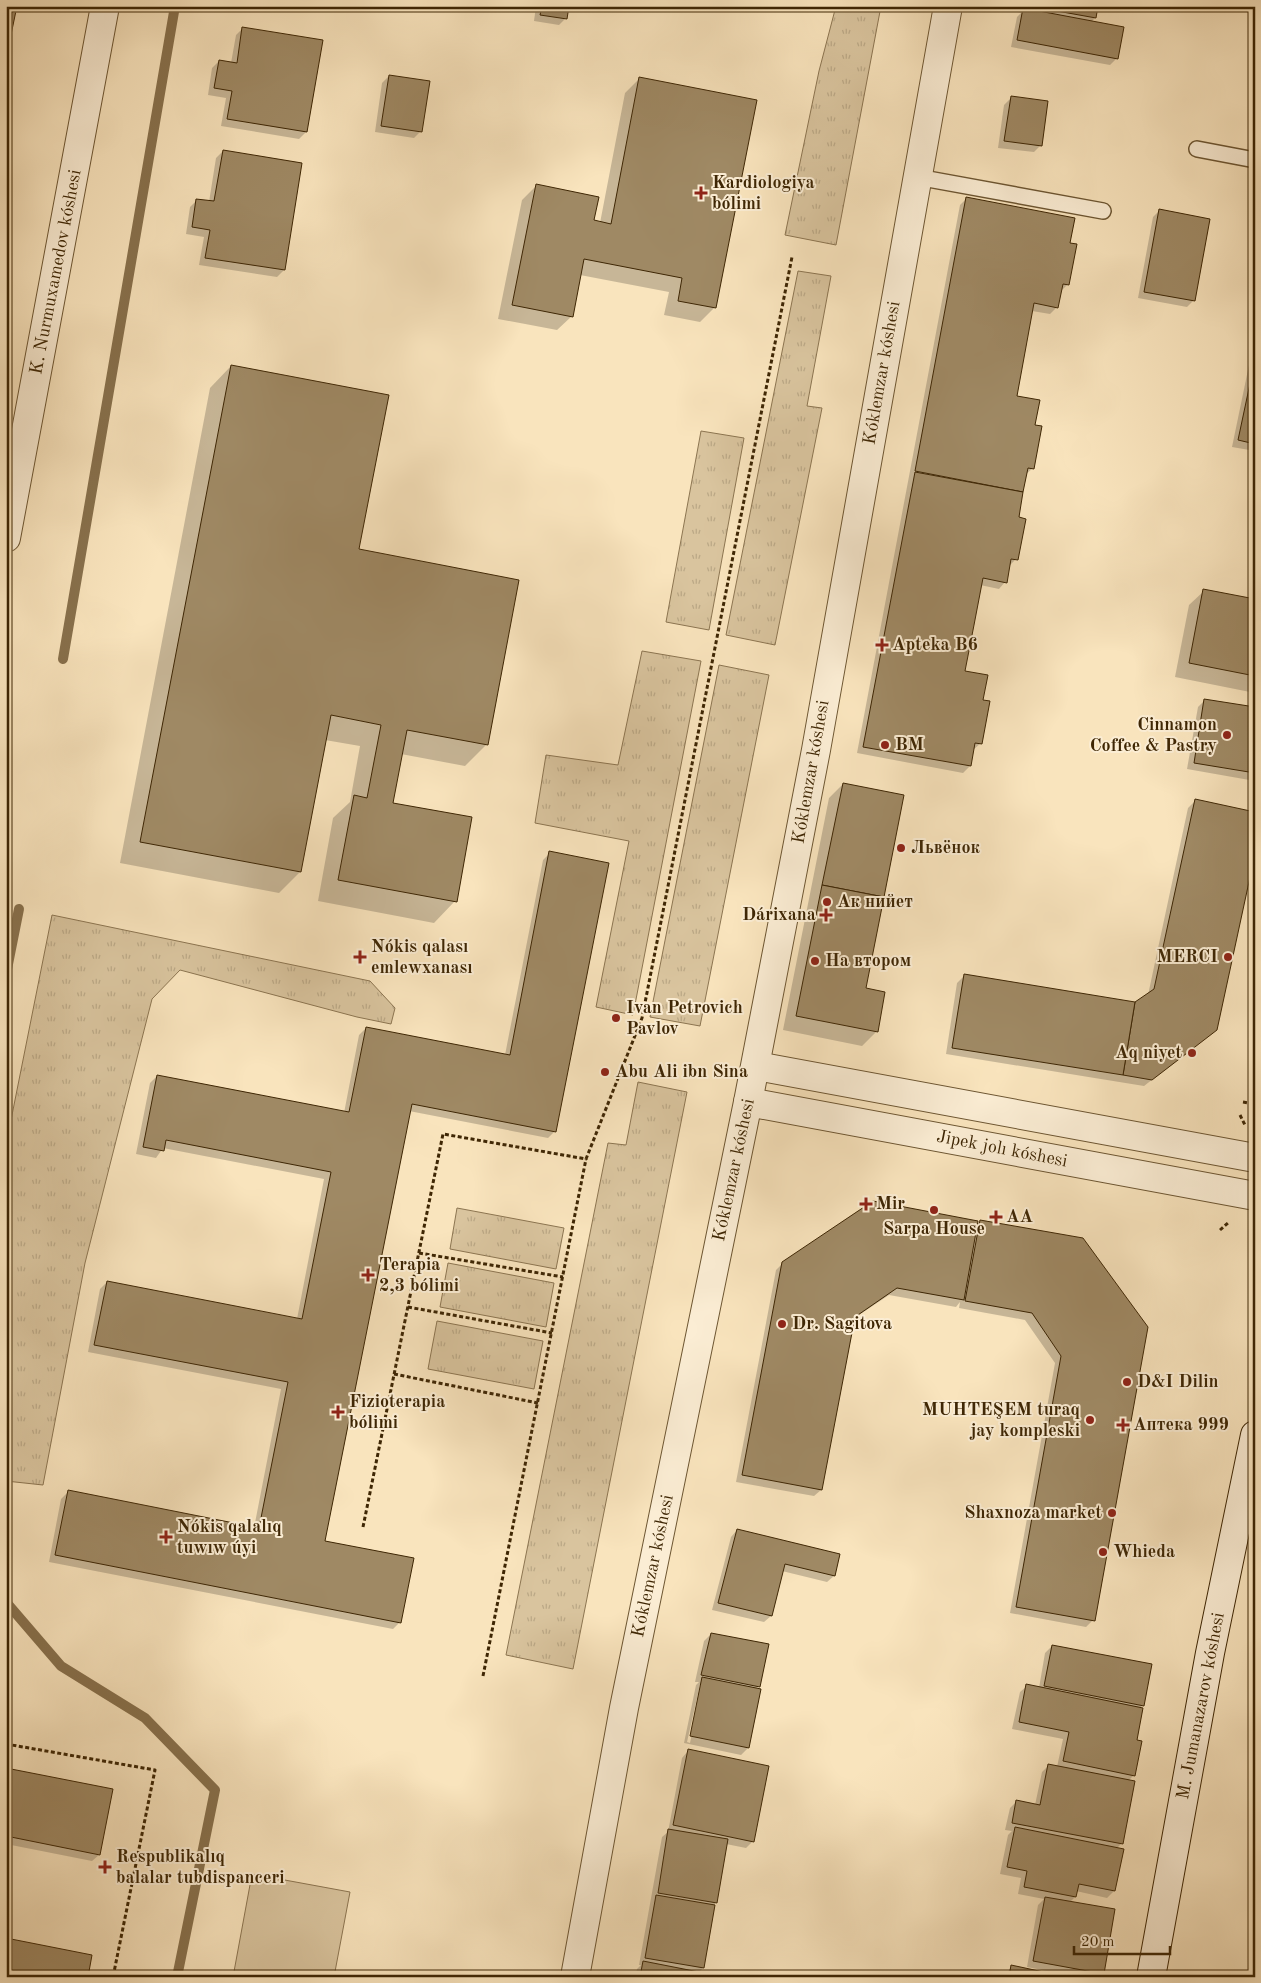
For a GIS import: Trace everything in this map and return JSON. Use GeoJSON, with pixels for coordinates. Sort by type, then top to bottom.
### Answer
{"type":"FeatureCollection","features":[{"type":"Feature","properties":{"kind":"street","name":"K. Nurmuxamedov kóshesi"},"geometry":{"type":"LineString","coordinates":[[6,538],[105,6]]}},
{"type":"Feature","properties":{"kind":"street","name":"Kóklemzar kóshesi"},"geometry":{"type":"LineString","coordinates":[[575,1977],[624,1708],[756,1066],[816,750],[948,6]]}},
{"type":"Feature","properties":{"kind":"street","name":"Jipek jolı kóshesi"},"geometry":{"type":"LineString","coordinates":[[756,1066],[1255,1158]]}},
{"type":"Feature","properties":{"kind":"street","name":"Jipek jolı kóshesi"},"geometry":{"type":"LineString","coordinates":[[748,1102],[1255,1196]]}},
{"type":"Feature","properties":{"kind":"street","name":"M. Jumanazarov kóshesi"},"geometry":{"type":"LineString","coordinates":[[1151,1977],[1210,1653],[1255,1435]]}},
{"type":"Feature","properties":{"kind":"lane"},"geometry":{"type":"LineString","coordinates":[[1197,149],[1255,160]]}},
{"type":"Feature","properties":{"kind":"lane"},"geometry":{"type":"LineString","coordinates":[[917,177],[1103,211]]}},
{"type":"Feature","properties":{"kind":"path"},"geometry":{"type":"LineString","coordinates":[[483,1676],[586,1159],[642,1018],[792,257]]}},
{"type":"Feature","properties":{"kind":"path"},"geometry":{"type":"LineString","coordinates":[[1243,1102],[1255,1104]]}},
{"type":"Feature","properties":{"kind":"path"},"geometry":{"type":"LineString","coordinates":[[362,1527],[443,1134],[586,1159]]}},
{"type":"Feature","properties":{"kind":"path"},"geometry":{"type":"LineString","coordinates":[[419,1253],[563,1277]]}},
{"type":"Feature","properties":{"kind":"path"},"geometry":{"type":"LineString","coordinates":[[408,1307],[552,1333]]}},
{"type":"Feature","properties":{"kind":"path"},"geometry":{"type":"LineString","coordinates":[[394,1374],[538,1403]]}},
{"type":"Feature","properties":{"kind":"path"},"geometry":{"type":"LineString","coordinates":[[6,1744],[155,1770],[113,1977]]}},
{"type":"Feature","properties":{"kind":"green space"},"geometry":{"type":"Polygon","coordinates":[[[836,6],[881,6],[836,245],[785,235],[819,71],[836,6]]]}},
{"type":"Feature","properties":{"kind":"green space"},"geometry":{"type":"Polygon","coordinates":[[[798,271],[831,276],[807,406],[822,408],[775,645],[726,635],[798,271]]]}},
{"type":"Feature","properties":{"kind":"green space"},"geometry":{"type":"Polygon","coordinates":[[[701,431],[744,438],[709,630],[666,622],[701,431]]]}},
{"type":"Feature","properties":{"kind":"green space"},"geometry":{"type":"Polygon","coordinates":[[[642,651],[701,661],[633,1015],[596,1007],[629,841],[535,823],[546,755],[618,765],[642,651]]]}},
{"type":"Feature","properties":{"kind":"green space"},"geometry":{"type":"Polygon","coordinates":[[[719,665],[769,675],[700,1026],[650,1017],[719,665]]]}},
{"type":"Feature","properties":{"kind":"green space"},"geometry":{"type":"Polygon","coordinates":[[[52,915],[370,981],[395,1008],[391,1024],[357,1017],[180,970],[152,999],[85,1263],[43,1485],[6,1481],[6,1145],[52,915]]]}},
{"type":"Feature","properties":{"kind":"green space"},"geometry":{"type":"Polygon","coordinates":[[[638,1082],[687,1092],[573,1669],[506,1655],[608,1143],[626,1145],[638,1082]]]}},
{"type":"Feature","properties":{"kind":"green space"},"geometry":{"type":"Polygon","coordinates":[[[457,1208],[564,1228],[556,1269],[450,1249],[457,1208]]]}},
{"type":"Feature","properties":{"kind":"green space"},"geometry":{"type":"Polygon","coordinates":[[[448,1263],[554,1283],[546,1327],[440,1307],[448,1263]]]}},
{"type":"Feature","properties":{"kind":"green space"},"geometry":{"type":"Polygon","coordinates":[[[437,1321],[543,1341],[534,1389],[428,1369],[437,1321]]]}},
{"type":"Feature","properties":{"kind":"green space"},"geometry":{"type":"Polygon","coordinates":[[[252,1874],[350,1892],[334,1977],[233,1977],[252,1874]]]}},
{"type":"Feature","properties":{"kind":"building"},"geometry":{"type":"Polygon","coordinates":[[[6,6],[17,6],[7,54],[6,54],[6,6]]]}},
{"type":"Feature","properties":{"kind":"building"},"geometry":{"type":"Polygon","coordinates":[[[542,6],[569,6],[567,19],[540,15],[542,6]]]}},
{"type":"Feature","properties":{"kind":"building"},"geometry":{"type":"Polygon","coordinates":[[[1029,6],[1098,6],[1096,18],[1029,6]]]}},
{"type":"Feature","properties":{"kind":"building"},"geometry":{"type":"Polygon","coordinates":[[[1023,8],[1124,27],[1118,59],[1017,40],[1023,8]]]}},
{"type":"Feature","properties":{"kind":"building"},"geometry":{"type":"Polygon","coordinates":[[[242,27],[323,40],[307,132],[227,119],[232,91],[214,88],[219,60],[237,63],[242,27]]]}},
{"type":"Feature","properties":{"kind":"building"},"geometry":{"type":"Polygon","coordinates":[[[389,75],[430,81],[422,132],[381,126],[389,75]]]}},
{"type":"Feature","properties":{"kind":"building"},"geometry":{"type":"Polygon","coordinates":[[[639,77],[757,100],[716,308],[678,301],[682,278],[584,259],[573,317],[512,305],[536,184],[599,197],[594,220],[611,224],[639,77]]]}},
{"type":"Feature","properties":{"kind":"building"},"geometry":{"type":"Polygon","coordinates":[[[1011,96],[1048,101],[1042,146],[1004,141],[1011,96]]]}},
{"type":"Feature","properties":{"kind":"building"},"geometry":{"type":"Polygon","coordinates":[[[223,150],[302,163],[285,270],[205,258],[210,230],[192,227],[196,199],[214,201],[223,150]]]}},
{"type":"Feature","properties":{"kind":"building"},"geometry":{"type":"Polygon","coordinates":[[[966,197],[1075,218],[1070,243],[1077,244],[1069,285],[1063,284],[1058,308],[1034,303],[1017,396],[1040,400],[1035,425],[1042,426],[1034,469],[1028,468],[1023,492],[915,471],[966,197]]]}},
{"type":"Feature","properties":{"kind":"building"},"geometry":{"type":"Polygon","coordinates":[[[1159,209],[1210,219],[1195,301],[1144,292],[1159,209]]]}},
{"type":"Feature","properties":{"kind":"building"},"geometry":{"type":"Polygon","coordinates":[[[1255,360],[1255,444],[1238,440],[1255,360]]]}},
{"type":"Feature","properties":{"kind":"building"},"geometry":{"type":"Polygon","coordinates":[[[231,365],[389,395],[359,549],[519,580],[488,745],[407,730],[393,803],[472,817],[457,902],[338,880],[354,795],[367,798],[381,725],[331,715],[301,872],[140,842],[231,365]]]}},
{"type":"Feature","properties":{"kind":"building"},"geometry":{"type":"Polygon","coordinates":[[[915,472],[1023,492],[1019,517],[1026,519],[1018,560],[1011,559],[1007,583],[983,578],[965,671],[988,675],[983,700],[990,701],[982,744],[975,743],[971,766],[863,747],[915,472]]]}},
{"type":"Feature","properties":{"kind":"building"},"geometry":{"type":"Polygon","coordinates":[[[1203,589],[1255,599],[1255,676],[1189,663],[1203,589]]]}},
{"type":"Feature","properties":{"kind":"building","name":"Cinnamon Coffee & Pastry"},"geometry":{"type":"Polygon","coordinates":[[[1204,699],[1255,707],[1255,773],[1194,763],[1204,699]]]}},
{"type":"Feature","properties":{"kind":"building"},"geometry":{"type":"Polygon","coordinates":[[[843,783],[904,795],[884,897],[822,885],[843,783]]]}},
{"type":"Feature","properties":{"kind":"building"},"geometry":{"type":"Polygon","coordinates":[[[1195,799],[1255,812],[1255,854],[1217,1030],[1152,1080],[1123,1075],[1135,1002],[1154,989],[1195,799]]]}},
{"type":"Feature","properties":{"kind":"building"},"geometry":{"type":"Polygon","coordinates":[[[549,851],[609,863],[556,1132],[412,1104],[325,1541],[414,1558],[401,1623],[55,1555],[68,1490],[259,1528],[288,1382],[94,1345],[107,1281],[302,1319],[331,1172],[166,1140],[164,1151],[143,1147],[157,1075],[349,1112],[366,1027],[510,1055],[549,851]]]}},
{"type":"Feature","properties":{"kind":"building"},"geometry":{"type":"Polygon","coordinates":[[[822,885],[884,897],[866,988],[885,992],[878,1032],[796,1016],[822,885]]]}},
{"type":"Feature","properties":{"kind":"building"},"geometry":{"type":"Polygon","coordinates":[[[964,974],[1135,1002],[1123,1075],[952,1048],[964,974]]]}},
{"type":"Feature","properties":{"kind":"building"},"geometry":{"type":"Polygon","coordinates":[[[873,1201],[978,1221],[964,1300],[897,1288],[855,1317],[822,1490],[742,1475],[782,1262],[873,1201]]]}},
{"type":"Feature","properties":{"kind":"building","name":"MUHTEŞEM turaq jay kompleski"},"geometry":{"type":"Polygon","coordinates":[[[980,1220],[1083,1238],[1148,1327],[1095,1621],[1016,1607],[1061,1356],[1032,1313],[965,1301],[980,1220]]]}},
{"type":"Feature","properties":{"kind":"building"},"geometry":{"type":"Polygon","coordinates":[[[737,1529],[840,1554],[835,1576],[785,1564],[772,1616],[718,1603],[737,1529]]]}},
{"type":"Feature","properties":{"kind":"building"},"geometry":{"type":"Polygon","coordinates":[[[711,1633],[769,1644],[760,1687],[701,1675],[711,1633]]]}},
{"type":"Feature","properties":{"kind":"building"},"geometry":{"type":"Polygon","coordinates":[[[1052,1645],[1152,1664],[1144,1706],[1044,1686],[1052,1645]]]}},
{"type":"Feature","properties":{"kind":"building"},"geometry":{"type":"Polygon","coordinates":[[[702,1677],[761,1689],[749,1748],[690,1736],[702,1677]]]}},
{"type":"Feature","properties":{"kind":"building"},"geometry":{"type":"Polygon","coordinates":[[[1026,1684],[1143,1708],[1137,1740],[1142,1741],[1135,1776],[1063,1761],[1069,1732],[1019,1722],[1026,1684]]]}},
{"type":"Feature","properties":{"kind":"building"},"geometry":{"type":"Polygon","coordinates":[[[688,1749],[769,1766],[754,1842],[673,1825],[688,1749]]]}},
{"type":"Feature","properties":{"kind":"building"},"geometry":{"type":"Polygon","coordinates":[[[1048,1764],[1135,1781],[1123,1844],[1012,1823],[1016,1800],[1040,1805],[1048,1764]]]}},
{"type":"Feature","properties":{"kind":"building"},"geometry":{"type":"Polygon","coordinates":[[[6,1768],[113,1789],[100,1855],[6,1836],[6,1768]]]}},
{"type":"Feature","properties":{"kind":"building"},"geometry":{"type":"Polygon","coordinates":[[[1015,1827],[1124,1849],[1115,1891],[1079,1884],[1076,1897],[1024,1887],[1027,1871],[1007,1867],[1015,1827]]]}},
{"type":"Feature","properties":{"kind":"building"},"geometry":{"type":"Polygon","coordinates":[[[668,1829],[728,1839],[717,1903],[658,1893],[668,1829]]]}},
{"type":"Feature","properties":{"kind":"building"},"geometry":{"type":"Polygon","coordinates":[[[656,1895],[715,1905],[704,1968],[645,1958],[656,1895]]]}},
{"type":"Feature","properties":{"kind":"building"},"geometry":{"type":"Polygon","coordinates":[[[1045,1897],[1115,1909],[1104,1974],[1033,1961],[1045,1897]]]}},
{"type":"Feature","properties":{"kind":"building"},"geometry":{"type":"Polygon","coordinates":[[[6,1938],[92,1955],[88,1977],[6,1977],[6,1938]]]}},
{"type":"Feature","properties":{"kind":"building"},"geometry":{"type":"Polygon","coordinates":[[[643,1961],[704,1973],[703,1977],[640,1977],[643,1961]]]}},
{"type":"Feature","properties":{"kind":"building"},"geometry":{"type":"Polygon","coordinates":[[[1011,1965],[1067,1977],[1009,1977],[1011,1965]]]}},
{"type":"Feature","properties":{"kind":"waterway"},"geometry":{"type":"LineString","coordinates":[[63,659],[175,6]]}},
{"type":"Feature","properties":{"kind":"waterway"},"geometry":{"type":"LineString","coordinates":[[6,974],[19,909]]}},
{"type":"Feature","properties":{"kind":"waterway"},"geometry":{"type":"LineString","coordinates":[[6,1602],[61,1666],[145,1718],[215,1790],[177,1977]]}},
{"type":"Feature","properties":{"kind":"place","name":"Kardiologiya bólimi"},"geometry":{"type":"Point","coordinates":[701,193]}},
{"type":"Feature","properties":{"kind":"place","name":"Apteka B6"},"geometry":{"type":"Point","coordinates":[882,645]}},
{"type":"Feature","properties":{"kind":"place","name":"Cinnamon Coffee & Pastry"},"geometry":{"type":"Point","coordinates":[1227,735]}},
{"type":"Feature","properties":{"kind":"place","name":"BM"},"geometry":{"type":"Point","coordinates":[885,745]}},
{"type":"Feature","properties":{"kind":"place","name":"Львёнок"},"geometry":{"type":"Point","coordinates":[901,848]}},
{"type":"Feature","properties":{"kind":"place","name":"Ак нийет"},"geometry":{"type":"Point","coordinates":[827,902]}},
{"type":"Feature","properties":{"kind":"place","name":"Dárixana"},"geometry":{"type":"Point","coordinates":[826,915]}},
{"type":"Feature","properties":{"kind":"place","name":"Nókis qalası emlewxanası"},"geometry":{"type":"Point","coordinates":[360,957]}},
{"type":"Feature","properties":{"kind":"place","name":"MERCI"},"geometry":{"type":"Point","coordinates":[1228,957]}},
{"type":"Feature","properties":{"kind":"place","name":"На втором"},"geometry":{"type":"Point","coordinates":[815,961]}},
{"type":"Feature","properties":{"kind":"place","name":"Ivan Petrovich Pavlov"},"geometry":{"type":"Point","coordinates":[616,1018]}},
{"type":"Feature","properties":{"kind":"place","name":"Aq niyet"},"geometry":{"type":"Point","coordinates":[1192,1053]}},
{"type":"Feature","properties":{"kind":"place","name":"Abu Ali ibn Sina"},"geometry":{"type":"Point","coordinates":[605,1072]}},
{"type":"Feature","properties":{"kind":"place","name":"Mir"},"geometry":{"type":"Point","coordinates":[866,1204]}},
{"type":"Feature","properties":{"kind":"place","name":"Sarpa House"},"geometry":{"type":"Point","coordinates":[934,1210]}},
{"type":"Feature","properties":{"kind":"place","name":"AA"},"geometry":{"type":"Point","coordinates":[996,1217]}},
{"type":"Feature","properties":{"kind":"place","name":"Terapia 2,3 bólimi"},"geometry":{"type":"Point","coordinates":[368,1275]}},
{"type":"Feature","properties":{"kind":"place","name":"Dr. Sagitova"},"geometry":{"type":"Point","coordinates":[782,1324]}},
{"type":"Feature","properties":{"kind":"place","name":"D&I Dilin"},"geometry":{"type":"Point","coordinates":[1127,1382]}},
{"type":"Feature","properties":{"kind":"place","name":"Fizioterapia bólimi"},"geometry":{"type":"Point","coordinates":[338,1412]}},
{"type":"Feature","properties":{"kind":"place","name":"MUHTEŞEM turaq jay kompleski"},"geometry":{"type":"Point","coordinates":[1090,1420]}},
{"type":"Feature","properties":{"kind":"place","name":"Аптека 999"},"geometry":{"type":"Point","coordinates":[1123,1425]}},
{"type":"Feature","properties":{"kind":"place","name":"Shaxnoza market"},"geometry":{"type":"Point","coordinates":[1112,1513]}},
{"type":"Feature","properties":{"kind":"place","name":"Nókis qalalıq tuwıw úyi"},"geometry":{"type":"Point","coordinates":[166,1537]}},
{"type":"Feature","properties":{"kind":"place","name":"Whieda"},"geometry":{"type":"Point","coordinates":[1103,1552]}},
{"type":"Feature","properties":{"kind":"place","name":"Respublikalıq balalar tubdispanceri"},"geometry":{"type":"Point","coordinates":[105,1867]}}]}
